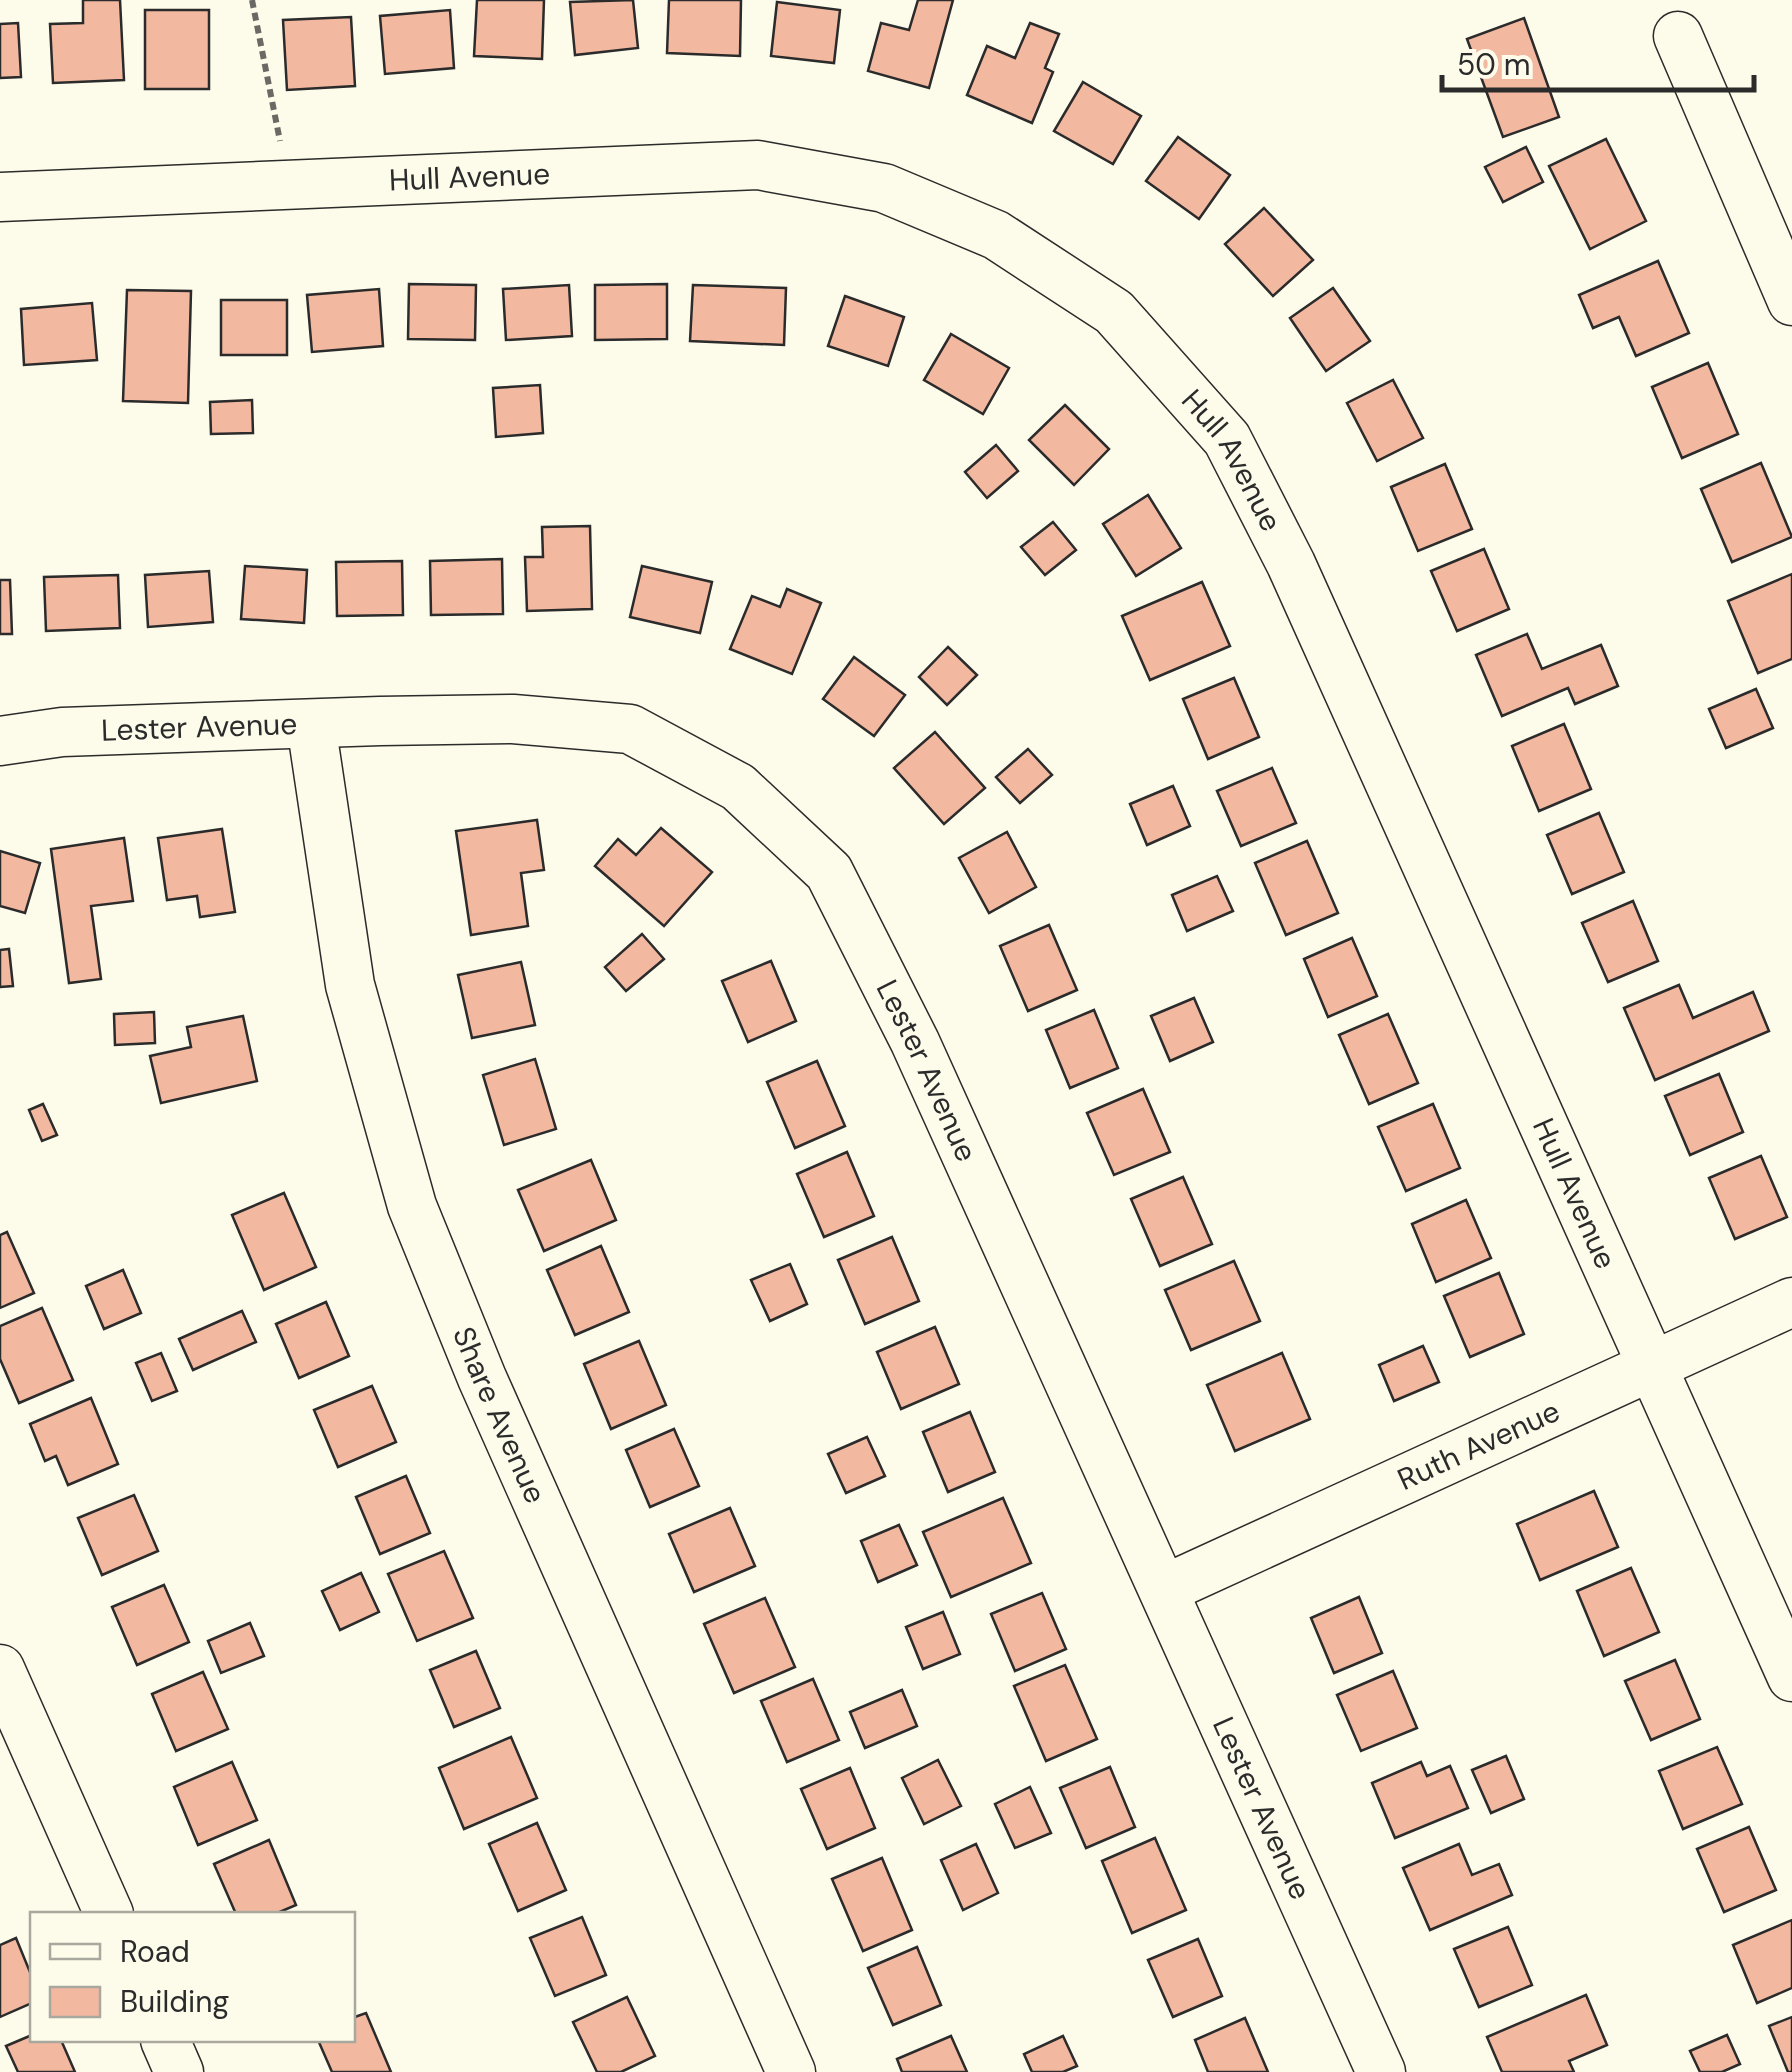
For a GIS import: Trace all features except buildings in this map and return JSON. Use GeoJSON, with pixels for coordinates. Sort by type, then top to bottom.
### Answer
{"type":"FeatureCollection","features":[{"type":"Feature","properties":{"kind":"street"},"geometry":{"type":"LineString","coordinates":[[1678,36],[1792,301]]}},
{"type":"Feature","properties":{"kind":"street","name":"Hull Avenue"},"geometry":{"type":"LineString","coordinates":[[0,196],[758,166],[884,188],[996,235],[1114,312],[1227,438],[1275,532],[1792,1677]]}},
{"type":"Feature","properties":{"kind":"street","name":"Lester Avenue"},"geometry":{"type":"LineString","coordinates":[[0,741],[62,732],[513,719],[630,729],[738,787],[829,872],[924,1060],[1381,2072]]}},
{"type":"Feature","properties":{"kind":"street","name":"Share Avenue"},"geometry":{"type":"LineString","coordinates":[[310,724],[350,985],[412,1206],[482,1378],[791,2072]]}},
{"type":"Feature","properties":{"kind":"street","name":"Ruth Avenue"},"geometry":{"type":"LineString","coordinates":[[1164,1589],[1792,1302]]}},
{"type":"Feature","properties":{"kind":"street"},"geometry":{"type":"LineString","coordinates":[[0,1669],[108,1912]]}},
{"type":"Feature","properties":{"kind":"street"},"geometry":{"type":"LineString","coordinates":[[166,2042],[179,2072]]}},
{"type":"Feature","properties":{"kind":"path"},"geometry":{"type":"LineString","coordinates":[[252,0],[290,187]]}}]}
